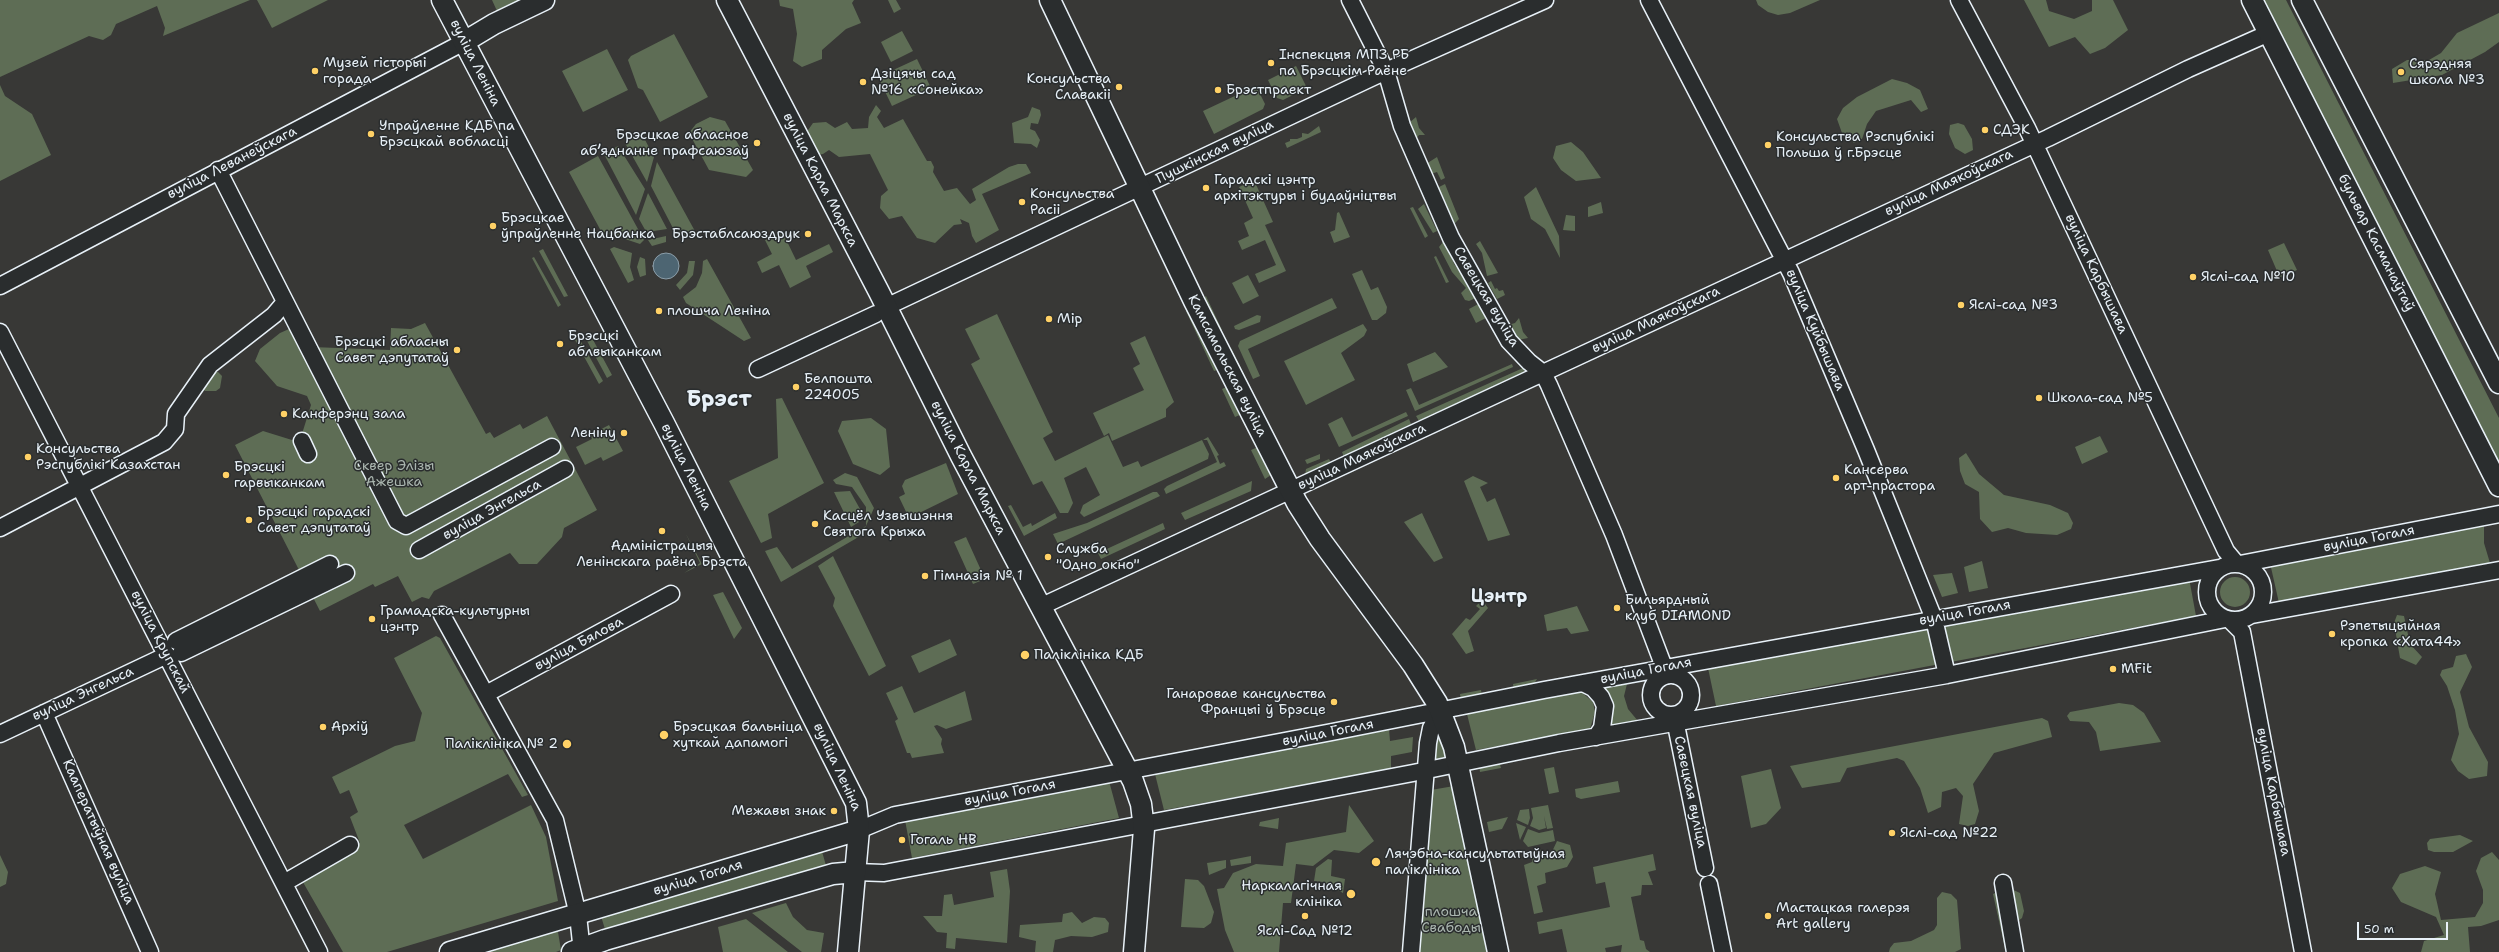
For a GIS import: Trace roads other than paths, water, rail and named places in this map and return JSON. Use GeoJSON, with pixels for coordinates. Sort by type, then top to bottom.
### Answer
{"type":"FeatureCollection","features":[{"type":"Feature","properties":{"kind":"main road","name":"вуліца Леніна"},"geometry":{"type":"LineString","coordinates":[[442,0],[664,423],[856,802],[859,830],[848,952]]}},
{"type":"Feature","properties":{"kind":"main road"},"geometry":{"type":"LineString","coordinates":[[464,42],[494,24],[544,0]]}},
{"type":"Feature","properties":{"kind":"main road","name":"вуліца Карла Маркса"},"geometry":{"type":"LineString","coordinates":[[727,0],[881,310],[1042,606],[1139,797],[1144,823],[1134,952]]}},
{"type":"Feature","properties":{"kind":"main road","name":"Камсамольская вуліца"},"geometry":{"type":"LineString","coordinates":[[1050,0],[1141,187],[1194,301],[1290,491],[1320,540],[1426,684],[1441,711]]}},
{"type":"Feature","properties":{"kind":"main road","name":"бульвар Касманаўтаў"},"geometry":{"type":"LineString","coordinates":[[2252,0],[2499,486]]}},
{"type":"Feature","properties":{"kind":"main road"},"geometry":{"type":"LineString","coordinates":[[2302,0],[2499,383]]}},
{"type":"Feature","properties":{"kind":"main road"},"geometry":{"type":"LineString","coordinates":[[1441,711],[1458,763],[1498,952]]}},
{"type":"Feature","properties":{"kind":"main road","name":"вуліца Гогаля"},"geometry":{"type":"LineString","coordinates":[[450,952],[859,830]]}},
{"type":"Feature","properties":{"kind":"main road"},"geometry":{"type":"LineString","coordinates":[[579,951],[833,874],[855,872]]}},
{"type":"Feature","properties":{"kind":"street","name":"Савецкая вуліца"},"geometry":{"type":"LineString","coordinates":[[1350,0],[1386,71],[1402,126],[1451,238],[1509,341],[1529,362],[1543,373],[1614,535],[1665,671]]}},
{"type":"Feature","properties":{"kind":"street","name":"Пушкінская вуліца"},"geometry":{"type":"LineString","coordinates":[[758,369],[1386,71],[1545,0]]}},
{"type":"Feature","properties":{"kind":"street","name":"вуліца Куйбышава"},"geometry":{"type":"LineString","coordinates":[[1649,0],[1785,260],[1866,450],[1934,619],[1946,675]]}},
{"type":"Feature","properties":{"kind":"street","name":"вуліца Карбышава"},"geometry":{"type":"LineString","coordinates":[[1958,0],[2035,144],[2229,562]]}},
{"type":"Feature","properties":{"kind":"street","name":"вуліца Маякоўскага"},"geometry":{"type":"LineString","coordinates":[[1042,606],[2035,144],[2188,69],[2269,33]]}},
{"type":"Feature","properties":{"kind":"street","name":"вуліца Леванеўскага"},"geometry":{"type":"LineString","coordinates":[[0,286],[218,170],[440,56],[464,42]]}},
{"type":"Feature","properties":{"kind":"street"},"geometry":{"type":"LineString","coordinates":[[0,528],[164,442],[175,429],[176,414],[210,365],[274,315],[284,302],[218,170]]}},
{"type":"Feature","properties":{"kind":"street","name":"вуліца Энгельса"},"geometry":{"type":"LineString","coordinates":[[284,302],[295,318],[397,520],[406,526],[552,447]]}},
{"type":"Feature","properties":{"kind":"street","name":"вуліца Крупскай"},"geometry":{"type":"LineString","coordinates":[[0,332],[79,487],[174,650],[284,883],[319,952]]}},
{"type":"Feature","properties":{"kind":"street","name":"вуліца Энгельса"},"geometry":{"type":"LineString","coordinates":[[419,550],[565,469]]}},
{"type":"Feature","properties":{"kind":"street","name":"вуліца Гогаля"},"geometry":{"type":"LineString","coordinates":[[859,830],[896,815],[1582,683],[1665,671],[2229,562],[2499,514]]}},
{"type":"Feature","properties":{"kind":"street"},"geometry":{"type":"LineString","coordinates":[[2229,562],[2256,573],[2264,590],[2263,600],[2251,616],[2242,632],[2211,608],[2207,595],[2208,582],[2229,562]]}},
{"type":"Feature","properties":{"kind":"street","name":"вуліца Энгельса"},"geometry":{"type":"LineString","coordinates":[[174,650],[330,564]]}},
{"type":"Feature","properties":{"kind":"street"},"geometry":{"type":"LineString","coordinates":[[855,872],[884,873],[1427,770],[1596,737],[1675,719],[1946,675],[2228,620],[2499,570]]}},
{"type":"Feature","properties":{"kind":"street","name":"вуліца Энгельса"},"geometry":{"type":"LineString","coordinates":[[0,734],[174,650],[346,574]]}},
{"type":"Feature","properties":{"kind":"street","name":"вуліца Бялова"},"geometry":{"type":"LineString","coordinates":[[486,694],[671,594]]}},
{"type":"Feature","properties":{"kind":"street"},"geometry":{"type":"LineString","coordinates":[[442,615],[555,820],[578,915],[579,951]]}},
{"type":"Feature","properties":{"kind":"street","name":"вуліца Карбышава"},"geometry":{"type":"LineString","coordinates":[[2242,632],[2303,952]]}},
{"type":"Feature","properties":{"kind":"street"},"geometry":{"type":"LineString","coordinates":[[1665,671],[1679,676],[1690,689],[1689,704],[1675,719],[1657,710],[1651,699],[1652,686],[1665,671]]}},
{"type":"Feature","properties":{"kind":"street"},"geometry":{"type":"LineString","coordinates":[[1582,683],[1597,693],[1605,706],[1602,728],[1596,737]]}},
{"type":"Feature","properties":{"kind":"street"},"geometry":{"type":"LineString","coordinates":[[1411,952],[1430,735],[1441,711]]}},
{"type":"Feature","properties":{"kind":"street","name":"Кааператыўная вуліца"},"geometry":{"type":"LineString","coordinates":[[44,713],[150,952]]}},
{"type":"Feature","properties":{"kind":"street","name":"Савецкая вуліца"},"geometry":{"type":"LineString","coordinates":[[1675,719],[1705,868],[1712,870],[1715,875],[1714,880],[1709,884],[1723,952]]}},
{"type":"Feature","properties":{"kind":"street"},"geometry":{"type":"LineString","coordinates":[[284,883],[350,845]]}},
{"type":"Feature","properties":{"kind":"street"},"geometry":{"type":"LineString","coordinates":[[2003,883],[2015,952]]}},
{"type":"Feature","properties":{"kind":"water"},"geometry":{"type":"Polygon","coordinates":[[[666,253],[675,257],[679,266],[675,275],[666,279],[657,275],[653,266],[657,257],[666,253]]]}},
{"type":"Feature","properties":{"kind":"place","name":"Інспекцыя МПЗ РБ па Брэсцкім Раёне"},"geometry":{"type":"Point","coordinates":[1271,63]}},
{"type":"Feature","properties":{"kind":"place","name":"Музей гісторыі горада"},"geometry":{"type":"Point","coordinates":[315,71]}},
{"type":"Feature","properties":{"kind":"place","name":"Сярэдняя школа №3"},"geometry":{"type":"Point","coordinates":[2401,72]}},
{"type":"Feature","properties":{"kind":"place","name":"Дзіцячы сад №16 «Сонейка»"},"geometry":{"type":"Point","coordinates":[863,82]}},
{"type":"Feature","properties":{"kind":"place","name":"Консульства Славакіі"},"geometry":{"type":"Point","coordinates":[1119,87]}},
{"type":"Feature","properties":{"kind":"place","name":"Брэстпраект"},"geometry":{"type":"Point","coordinates":[1218,90]}},
{"type":"Feature","properties":{"kind":"place","name":"СДЭК"},"geometry":{"type":"Point","coordinates":[1985,130]}},
{"type":"Feature","properties":{"kind":"place","name":"Упраўленне КДБ па Брэсцкай вобласці"},"geometry":{"type":"Point","coordinates":[371,134]}},
{"type":"Feature","properties":{"kind":"place","name":"Брэсцкае абласное абʼяднанне прафсаюзаў"},"geometry":{"type":"Point","coordinates":[757,143]}},
{"type":"Feature","properties":{"kind":"place","name":"Консульства Рэспублікі Польша ў г.Брэсце"},"geometry":{"type":"Point","coordinates":[1768,145]}},
{"type":"Feature","properties":{"kind":"place","name":"Гарадскі цэнтр архітэктуры і будаўніцтвы"},"geometry":{"type":"Point","coordinates":[1206,188]}},
{"type":"Feature","properties":{"kind":"place","name":"Консульства Расіі"},"geometry":{"type":"Point","coordinates":[1022,202]}},
{"type":"Feature","properties":{"kind":"place","name":"Брэсцкае ўпраўленне Нацбанка"},"geometry":{"type":"Point","coordinates":[493,226]}},
{"type":"Feature","properties":{"kind":"place","name":"Брэстаблсаюздрук"},"geometry":{"type":"Point","coordinates":[808,234]}},
{"type":"Feature","properties":{"kind":"place","name":"Яслі-сад №10"},"geometry":{"type":"Point","coordinates":[2193,277]}},
{"type":"Feature","properties":{"kind":"place","name":"Яслі-сад №3"},"geometry":{"type":"Point","coordinates":[1961,305]}},
{"type":"Feature","properties":{"kind":"place","name":"плошча Леніна"},"geometry":{"type":"Point","coordinates":[659,311]}},
{"type":"Feature","properties":{"kind":"place","name":"Мір"},"geometry":{"type":"Point","coordinates":[1049,319]}},
{"type":"Feature","properties":{"kind":"place","name":"Брэсцкі аблвыканкам"},"geometry":{"type":"Point","coordinates":[560,344]}},
{"type":"Feature","properties":{"kind":"place","name":"Брэсцкі абласны Савет дэпутатаў"},"geometry":{"type":"Point","coordinates":[457,350]}},
{"type":"Feature","properties":{"kind":"place","name":"Белпошта 224005"},"geometry":{"type":"Point","coordinates":[796,387]}},
{"type":"Feature","properties":{"kind":"place","name":"Школа-сад №5"},"geometry":{"type":"Point","coordinates":[2039,398]}},
{"type":"Feature","properties":{"kind":"place","name":"Канферэнц зала"},"geometry":{"type":"Point","coordinates":[284,414]}},
{"type":"Feature","properties":{"kind":"place","name":"Леніну"},"geometry":{"type":"Point","coordinates":[624,433]}},
{"type":"Feature","properties":{"kind":"place","name":"Консульства Рэспублікі Казахстан"},"geometry":{"type":"Point","coordinates":[28,457]}},
{"type":"Feature","properties":{"kind":"place","name":"Брэсцкі гарвыканкам"},"geometry":{"type":"Point","coordinates":[226,475]}},
{"type":"Feature","properties":{"kind":"place","name":"Кансерва арт-прастора"},"geometry":{"type":"Point","coordinates":[1836,478]}},
{"type":"Feature","properties":{"kind":"place","name":"Брэсцкі гарадскі Савет дэпутатаў"},"geometry":{"type":"Point","coordinates":[249,520]}},
{"type":"Feature","properties":{"kind":"place","name":"Касцёл Узвышэння Святога Крыжа"},"geometry":{"type":"Point","coordinates":[815,524]}},
{"type":"Feature","properties":{"kind":"place","name":"Адміністрацыя Ленінскага раёна Брэста"},"geometry":{"type":"Point","coordinates":[662,531]}},
{"type":"Feature","properties":{"kind":"place","name":"Служба \"Одно окно\""},"geometry":{"type":"Point","coordinates":[1048,557]}},
{"type":"Feature","properties":{"kind":"place","name":"Гімназія № 1"},"geometry":{"type":"Point","coordinates":[925,576]}},
{"type":"Feature","properties":{"kind":"place","name":"Бильярдный клуб DIAMOND"},"geometry":{"type":"Point","coordinates":[1617,608]}},
{"type":"Feature","properties":{"kind":"place","name":"Грамадска-культурны цэнтр"},"geometry":{"type":"Point","coordinates":[372,619]}},
{"type":"Feature","properties":{"kind":"place","name":"Рэпетыцыйная кропка «Хата44»"},"geometry":{"type":"Point","coordinates":[2332,634]}},
{"type":"Feature","properties":{"kind":"place","name":"Паліклініка КДБ"},"geometry":{"type":"Point","coordinates":[1025,655]}},
{"type":"Feature","properties":{"kind":"place","name":"MFit"},"geometry":{"type":"Point","coordinates":[2113,669]}},
{"type":"Feature","properties":{"kind":"place","name":"Ганаровае кансульства Францыі ў Брэсце"},"geometry":{"type":"Point","coordinates":[1334,702]}},
{"type":"Feature","properties":{"kind":"place","name":"Архіў"},"geometry":{"type":"Point","coordinates":[323,727]}},
{"type":"Feature","properties":{"kind":"place","name":"Брэсцкая бальніца хуткай дапамогі"},"geometry":{"type":"Point","coordinates":[664,735]}},
{"type":"Feature","properties":{"kind":"place","name":"Паліклініка № 2"},"geometry":{"type":"Point","coordinates":[567,744]}},
{"type":"Feature","properties":{"kind":"place","name":"Межавы знак"},"geometry":{"type":"Point","coordinates":[834,811]}},
{"type":"Feature","properties":{"kind":"place","name":"Яслі-сад №22"},"geometry":{"type":"Point","coordinates":[1892,833]}},
{"type":"Feature","properties":{"kind":"place","name":"Гогаль НВ"},"geometry":{"type":"Point","coordinates":[902,840]}},
{"type":"Feature","properties":{"kind":"place","name":"Лячэбна-кансультатыўная паліклініка"},"geometry":{"type":"Point","coordinates":[1376,862]}},
{"type":"Feature","properties":{"kind":"place","name":"Наркалагічная клініка"},"geometry":{"type":"Point","coordinates":[1351,894]}},
{"type":"Feature","properties":{"kind":"place","name":"Яслі-Сад №12"},"geometry":{"type":"Point","coordinates":[1305,916]}},
{"type":"Feature","properties":{"kind":"place","name":"Мастацкая галерэя Art gallery"},"geometry":{"type":"Point","coordinates":[1768,916]}},
{"type":"Feature","properties":{"kind":"district","name":"Брэст"},"geometry":{"type":"Point","coordinates":[719,400]}},
{"type":"Feature","properties":{"kind":"district","name":"Цэнтр"},"geometry":{"type":"Point","coordinates":[1499,597]}},
{"type":"Feature","properties":{"kind":"park label","name":"Сквер Элізы Ажешка"},"geometry":{"type":"Point","coordinates":[394,474]}},
{"type":"Feature","properties":{"kind":"park label","name":"плошча Свабоды"},"geometry":{"type":"Point","coordinates":[1451,920]}}]}
